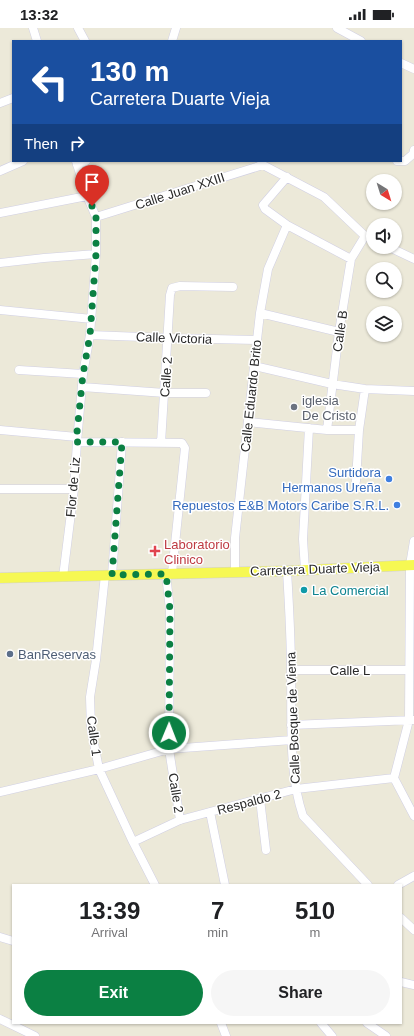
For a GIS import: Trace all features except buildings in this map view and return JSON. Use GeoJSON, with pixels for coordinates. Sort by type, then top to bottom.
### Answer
{"type":"FeatureCollection","features":[{"type":"Feature","properties":{"kind":"main road","name":"Carretera Duarte Vieja"},"geometry":{"type":"LineString","coordinates":[[0,578],[287,571],[412,565]]}},
{"type":"Feature","properties":{"kind":"street"},"geometry":{"type":"LineString","coordinates":[[33,28],[36,40]]}},
{"type":"Feature","properties":{"kind":"street"},"geometry":{"type":"LineString","coordinates":[[78,28],[84,40]]}},
{"type":"Feature","properties":{"kind":"street"},"geometry":{"type":"LineString","coordinates":[[172,40],[176,28]]}},
{"type":"Feature","properties":{"kind":"street"},"geometry":{"type":"LineString","coordinates":[[336,28],[358,40]]}},
{"type":"Feature","properties":{"kind":"street"},"geometry":{"type":"LineString","coordinates":[[402,66],[414,69]]}},
{"type":"Feature","properties":{"kind":"street"},"geometry":{"type":"LineString","coordinates":[[0,103],[12,98]]}},
{"type":"Feature","properties":{"kind":"street"},"geometry":{"type":"LineString","coordinates":[[402,160],[413,154],[414,150]]}},
{"type":"Feature","properties":{"kind":"street"},"geometry":{"type":"LineString","coordinates":[[0,171],[21,162]]}},
{"type":"Feature","properties":{"kind":"street","name":"Flor de Liz"},"geometry":{"type":"LineString","coordinates":[[63,577],[74,489],[83,374],[92,319],[96,254],[96,218],[76,163]]}},
{"type":"Feature","properties":{"kind":"street"},"geometry":{"type":"LineString","coordinates":[[262,163],[324,197],[366,235]]}},
{"type":"Feature","properties":{"kind":"street","name":"Calle Juan XXIII"},"geometry":{"type":"LineString","coordinates":[[96,218],[262,163]]}},
{"type":"Feature","properties":{"kind":"street"},"geometry":{"type":"LineString","coordinates":[[287,177],[263,205],[264,209],[287,224],[351,259]]}},
{"type":"Feature","properties":{"kind":"street"},"geometry":{"type":"LineString","coordinates":[[0,213],[87,196]]}},
{"type":"Feature","properties":{"kind":"street","name":"Calle Eduardo Brito"},"geometry":{"type":"LineString","coordinates":[[235,572],[235,538],[260,313],[268,269],[287,224]]}},
{"type":"Feature","properties":{"kind":"street","name":"Calle B"},"geometry":{"type":"LineString","coordinates":[[327,430],[339,332],[351,259],[366,242]]}},
{"type":"Feature","properties":{"kind":"street"},"geometry":{"type":"LineString","coordinates":[[402,253],[414,259]]}},
{"type":"Feature","properties":{"kind":"street"},"geometry":{"type":"LineString","coordinates":[[0,263],[96,254]]}},
{"type":"Feature","properties":{"kind":"street","name":"Calle 2"},"geometry":{"type":"LineString","coordinates":[[180,820],[169,749],[169,574],[185,448],[182,443],[161,443],[170,295],[172,288],[180,286],[233,287]]}},
{"type":"Feature","properties":{"kind":"street"},"geometry":{"type":"LineString","coordinates":[[0,310],[92,319]]}},
{"type":"Feature","properties":{"kind":"street"},"geometry":{"type":"LineString","coordinates":[[260,313],[339,332]]}},
{"type":"Feature","properties":{"kind":"street","name":"Calle Victoria"},"geometry":{"type":"LineString","coordinates":[[90,335],[257,340]]}},
{"type":"Feature","properties":{"kind":"street"},"geometry":{"type":"LineString","coordinates":[[254,366],[332,384],[364,389],[414,391]]}},
{"type":"Feature","properties":{"kind":"street"},"geometry":{"type":"LineString","coordinates":[[19,370],[83,374]]}},
{"type":"Feature","properties":{"kind":"street"},"geometry":{"type":"LineString","coordinates":[[82,386],[165,393],[206,393]]}},
{"type":"Feature","properties":{"kind":"street"},"geometry":{"type":"LineString","coordinates":[[356,481],[359,430],[364,389]]}},
{"type":"Feature","properties":{"kind":"street"},"geometry":{"type":"LineString","coordinates":[[248,422],[327,430],[359,430]]}},
{"type":"Feature","properties":{"kind":"street"},"geometry":{"type":"LineString","coordinates":[[305,570],[303,539],[309,428]]}},
{"type":"Feature","properties":{"kind":"street"},"geometry":{"type":"LineString","coordinates":[[0,430],[77,439],[161,443]]}},
{"type":"Feature","properties":{"kind":"street","name":"Calle 1"},"geometry":{"type":"LineString","coordinates":[[122,442],[109,575],[90,697],[91,728],[99,769],[154,884]]}},
{"type":"Feature","properties":{"kind":"street"},"geometry":{"type":"LineString","coordinates":[[0,489],[74,489]]}},
{"type":"Feature","properties":{"kind":"street"},"geometry":{"type":"LineString","coordinates":[[414,541],[409,670],[412,720],[394,778],[414,816]]}},
{"type":"Feature","properties":{"kind":"street","name":"Calle Bosque de Viena"},"geometry":{"type":"LineString","coordinates":[[287,571],[291,670],[291,725],[296,789],[303,816],[367,884]]}},
{"type":"Feature","properties":{"kind":"street","name":"Calle L"},"geometry":{"type":"LineString","coordinates":[[291,670],[409,670]]}},
{"type":"Feature","properties":{"kind":"street"},"geometry":{"type":"LineString","coordinates":[[291,725],[412,720]]}},
{"type":"Feature","properties":{"kind":"street"},"geometry":{"type":"LineString","coordinates":[[0,792],[99,769],[169,749],[292,740]]}},
{"type":"Feature","properties":{"kind":"street","name":"Respaldo 2"},"geometry":{"type":"LineString","coordinates":[[133,842],[180,820],[296,789],[394,778]]}},
{"type":"Feature","properties":{"kind":"street"},"geometry":{"type":"LineString","coordinates":[[260,799],[266,850]]}},
{"type":"Feature","properties":{"kind":"street"},"geometry":{"type":"LineString","coordinates":[[210,812],[225,884]]}},
{"type":"Feature","properties":{"kind":"street"},"geometry":{"type":"LineString","coordinates":[[400,884],[414,876]]}},
{"type":"Feature","properties":{"kind":"street"},"geometry":{"type":"LineString","coordinates":[[402,921],[414,930]]}},
{"type":"Feature","properties":{"kind":"street"},"geometry":{"type":"LineString","coordinates":[[0,938],[12,941]]}},
{"type":"Feature","properties":{"kind":"street"},"geometry":{"type":"LineString","coordinates":[[402,982],[414,985]]}},
{"type":"Feature","properties":{"kind":"street"},"geometry":{"type":"LineString","coordinates":[[0,1019],[35,1036]]}},
{"type":"Feature","properties":{"kind":"street"},"geometry":{"type":"LineString","coordinates":[[221,1024],[226,1036]]}},
{"type":"Feature","properties":{"kind":"street"},"geometry":{"type":"LineString","coordinates":[[322,1024],[332,1036]]}},
{"type":"Feature","properties":{"kind":"street"},"geometry":{"type":"LineString","coordinates":[[368,1024],[386,1036]]}},
{"type":"Feature","properties":{"kind":"place","name":"iglesia De Cristo"},"geometry":{"type":"Point","coordinates":[294,407]}},
{"type":"Feature","properties":{"kind":"place","name":"Surtidora Hermanos Ureña"},"geometry":{"type":"Point","coordinates":[389,479]}},
{"type":"Feature","properties":{"kind":"place","name":"Repuestos E&B Motors Caribe S.R.L."},"geometry":{"type":"Point","coordinates":[397,505]}},
{"type":"Feature","properties":{"kind":"place","name":"Laboratorio Clinico"},"geometry":{"type":"Point","coordinates":[155,551]}},
{"type":"Feature","properties":{"kind":"place","name":"La Comercial"},"geometry":{"type":"Point","coordinates":[304,590]}},
{"type":"Feature","properties":{"kind":"place","name":"BanReservas"},"geometry":{"type":"Point","coordinates":[10,654]}},
{"type":"Feature","properties":{"kind":"route"},"geometry":{"type":"LineString","coordinates":[[92,206],[96,218],[96,254],[90,335],[83,374],[76,442],[122,442],[112,575],[166,574],[170,610],[169,733]]}}]}
